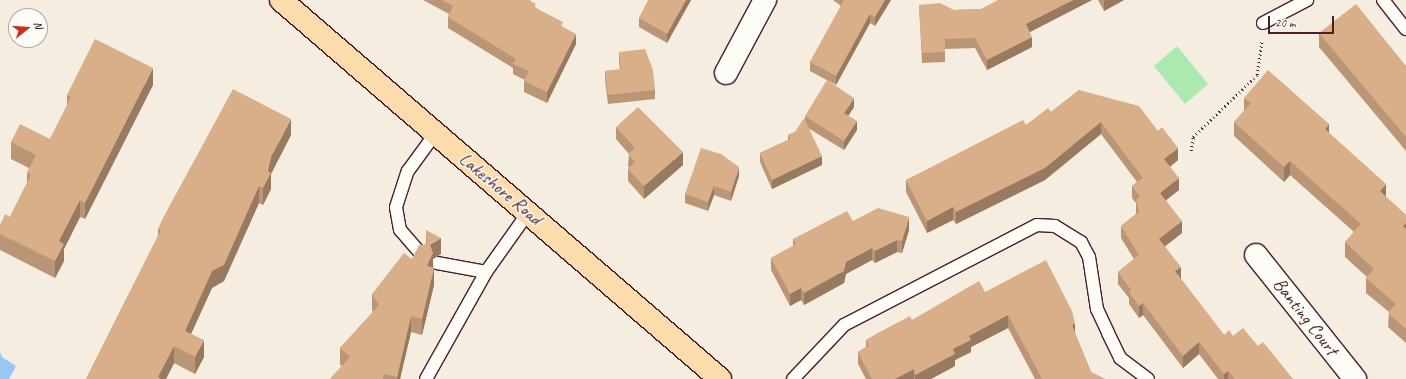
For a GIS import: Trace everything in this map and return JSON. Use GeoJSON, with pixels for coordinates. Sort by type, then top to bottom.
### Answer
{"type":"FeatureCollection","features":[{"type":"Feature","properties":{"kind":"main road","name":"Lakeshore Road"},"geometry":{"type":"LineString","coordinates":[[281,0],[720,379]]}},
{"type":"Feature","properties":{"kind":"street"},"geometry":{"type":"LineString","coordinates":[[726,72],[765,0]]}},
{"type":"Feature","properties":{"kind":"street","name":"Banting Court"},"geometry":{"type":"LineString","coordinates":[[1256,255],[1354,379]]}},
{"type":"Feature","properties":{"kind":"lane"},"geometry":{"type":"LineString","coordinates":[[1263,23],[1307,0]]}},
{"type":"Feature","properties":{"kind":"lane"},"geometry":{"type":"LineString","coordinates":[[1383,0],[1406,29]]}},
{"type":"Feature","properties":{"kind":"lane"},"geometry":{"type":"LineString","coordinates":[[422,255],[400,230],[396,206],[408,171],[435,134]]}},
{"type":"Feature","properties":{"kind":"lane"},"geometry":{"type":"LineString","coordinates":[[426,379],[486,272],[528,213]]}},
{"type":"Feature","properties":{"kind":"lane"},"geometry":{"type":"LineString","coordinates":[[793,379],[844,325],[1037,225],[1055,226],[1081,242],[1089,257],[1097,309],[1120,358],[1148,379]]}},
{"type":"Feature","properties":{"kind":"lane"},"geometry":{"type":"LineString","coordinates":[[436,263],[486,272]]}},
{"type":"Feature","properties":{"kind":"path"},"geometry":{"type":"LineString","coordinates":[[1191,151],[1192,137],[1257,75],[1264,37],[1263,23]]}},
{"type":"Feature","properties":{"kind":"green space"},"geometry":{"type":"Polygon","coordinates":[[[1177,46],[1208,84],[1185,104],[1154,66],[1177,46]]]}},
{"type":"Feature","properties":{"kind":"water"},"geometry":{"type":"Polygon","coordinates":[[[0,352],[2,357],[16,366],[9,379],[0,379],[0,352]]]}},
{"type":"Feature","properties":{"kind":"building"},"geometry":{"type":"Polygon","coordinates":[[[442,0],[529,0],[536,4],[534,7],[563,22],[561,26],[576,34],[547,92],[524,81],[529,71],[513,64],[516,59],[448,17],[453,6],[442,0]]]}},
{"type":"Feature","properties":{"kind":"building"},"geometry":{"type":"Polygon","coordinates":[[[648,0],[686,0],[667,34],[639,18],[648,0]]]}},
{"type":"Feature","properties":{"kind":"building"},"geometry":{"type":"Polygon","coordinates":[[[844,0],[885,0],[875,17],[870,14],[836,76],[810,62],[844,0]]]}},
{"type":"Feature","properties":{"kind":"building"},"geometry":{"type":"Polygon","coordinates":[[[998,0],[1073,0],[1026,24],[1032,37],[987,60],[975,38],[945,39],[945,52],[922,53],[919,5],[940,3],[954,10],[981,9],[998,0]]]}},
{"type":"Feature","properties":{"kind":"building"},"geometry":{"type":"Polygon","coordinates":[[[1356,4],[1406,66],[1406,137],[1319,33],[1356,4]]]}},
{"type":"Feature","properties":{"kind":"building"},"geometry":{"type":"Polygon","coordinates":[[[95,39],[153,68],[85,203],[80,200],[59,241],[64,244],[55,261],[0,234],[0,225],[5,214],[10,217],[31,175],[27,173],[36,155],[11,142],[20,124],[50,139],[71,97],[67,95],[95,39]]]}},
{"type":"Feature","properties":{"kind":"building"},"geometry":{"type":"Polygon","coordinates":[[[645,49],[653,70],[655,90],[608,95],[605,71],[621,69],[619,52],[645,49]]]}},
{"type":"Feature","properties":{"kind":"building"},"geometry":{"type":"Polygon","coordinates":[[[1268,70],[1329,124],[1325,129],[1386,184],[1380,191],[1406,215],[1406,223],[1403,226],[1406,229],[1406,329],[1388,313],[1396,304],[1366,278],[1374,269],[1345,242],[1361,224],[1290,161],[1284,167],[1234,122],[1251,103],[1244,98],[1268,70]]]}},
{"type":"Feature","properties":{"kind":"building"},"geometry":{"type":"Polygon","coordinates":[[[827,80],[854,98],[844,113],[857,121],[844,141],[805,116],[827,80]]]}},
{"type":"Feature","properties":{"kind":"building"},"geometry":{"type":"Polygon","coordinates":[[[233,89],[291,119],[271,157],[268,171],[271,173],[263,188],[259,186],[224,265],[212,271],[185,331],[204,340],[195,357],[174,346],[158,377],[161,379],[86,379],[161,230],[158,229],[163,218],[233,89]]]}},
{"type":"Feature","properties":{"kind":"building"},"geometry":{"type":"Polygon","coordinates":[[[1079,90],[1139,106],[1158,131],[1162,127],[1178,148],[1164,159],[1179,178],[1160,193],[1182,221],[1159,239],[1181,267],[1175,271],[1224,335],[1229,330],[1233,336],[1243,328],[1258,346],[1263,342],[1293,379],[1235,379],[1228,371],[1224,374],[1199,342],[1183,356],[1143,303],[1139,306],[1129,292],[1131,290],[1118,272],[1139,255],[1121,226],[1139,212],[1136,200],[1140,197],[1132,186],[1143,178],[1101,122],[1045,168],[956,212],[953,207],[927,221],[906,180],[1023,120],[1026,125],[1048,108],[1051,112],[1079,90]]]}},
{"type":"Feature","properties":{"kind":"building"},"geometry":{"type":"Polygon","coordinates":[[[638,107],[683,152],[644,186],[628,169],[635,162],[628,154],[635,148],[616,127],[638,107]]]}},
{"type":"Feature","properties":{"kind":"building"},"geometry":{"type":"Polygon","coordinates":[[[804,118],[822,156],[772,180],[760,153],[790,139],[788,135],[795,132],[804,118]]]}},
{"type":"Feature","properties":{"kind":"building"},"geometry":{"type":"Polygon","coordinates":[[[701,148],[721,154],[739,167],[731,192],[714,186],[708,202],[685,194],[701,148]]]}},
{"type":"Feature","properties":{"kind":"building"},"geometry":{"type":"Polygon","coordinates":[[[878,208],[909,217],[902,241],[897,240],[875,251],[872,248],[846,262],[844,271],[804,293],[801,288],[790,294],[771,258],[796,244],[793,239],[847,211],[853,221],[878,208]]]}},
{"type":"Feature","properties":{"kind":"building"},"geometry":{"type":"Polygon","coordinates":[[[426,230],[441,238],[430,245],[433,253],[427,266],[434,268],[422,319],[411,316],[397,377],[384,374],[383,379],[330,379],[350,357],[340,348],[379,305],[372,294],[404,253],[412,259],[419,245],[427,244],[426,230]]]}},
{"type":"Feature","properties":{"kind":"building"},"geometry":{"type":"Polygon","coordinates":[[[1046,260],[1072,311],[1075,323],[1072,325],[1091,372],[1105,379],[1042,379],[1008,315],[969,336],[971,340],[953,349],[955,354],[915,375],[914,369],[895,379],[872,379],[858,352],[869,346],[866,340],[910,316],[912,320],[979,281],[985,292],[1046,260]]]}}]}
